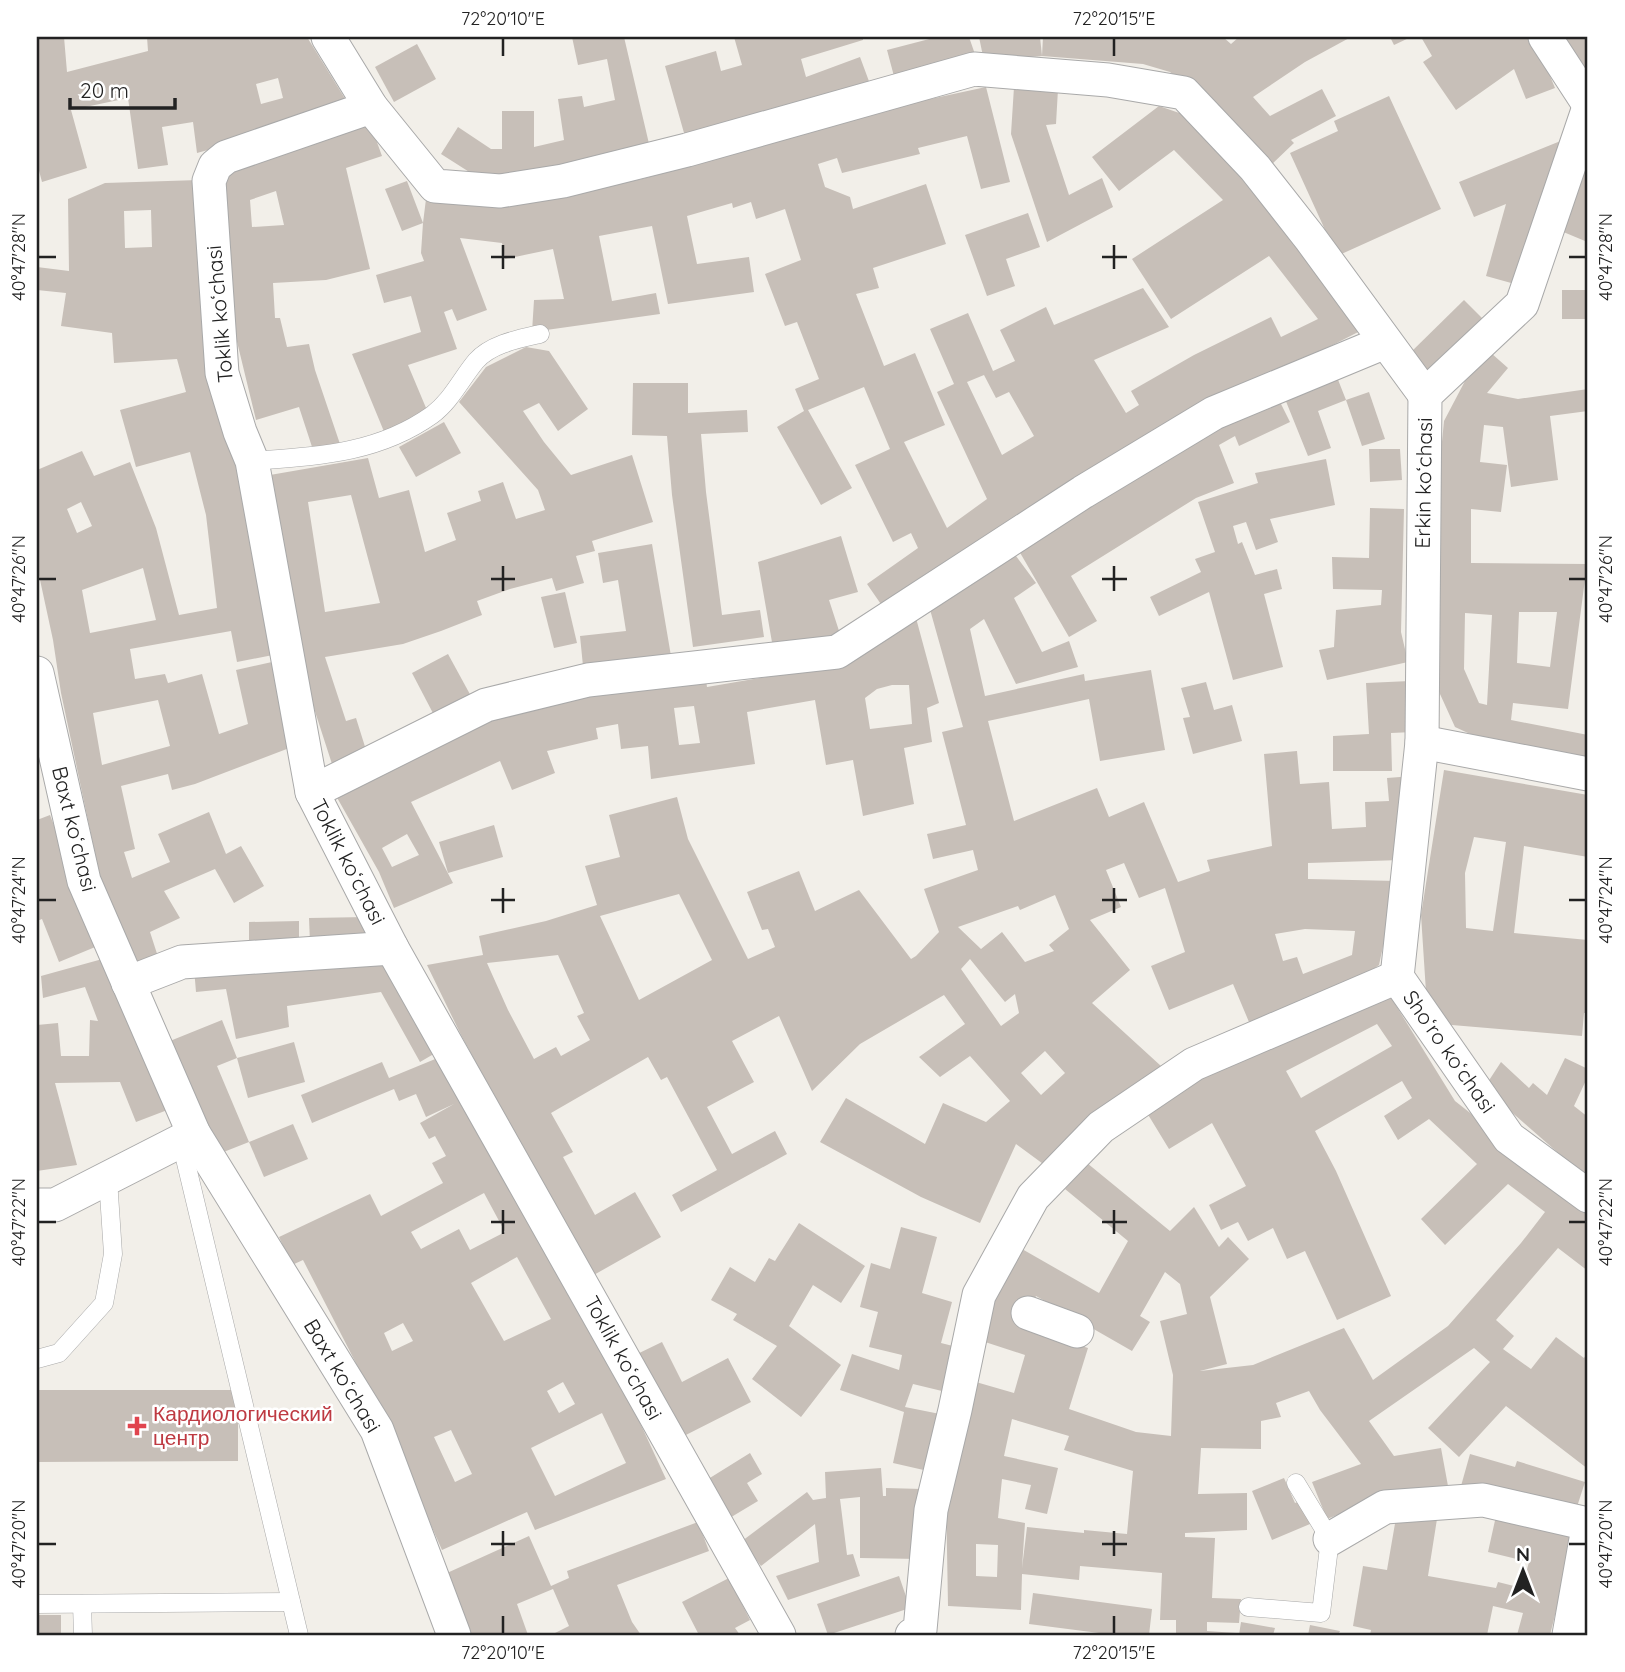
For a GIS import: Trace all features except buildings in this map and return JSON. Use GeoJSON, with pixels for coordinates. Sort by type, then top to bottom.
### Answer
{"type":"FeatureCollection","features":[{"type":"Feature","properties":{"kind":"street"},"geometry":{"type":"LineString","coordinates":[[328,37],[371,107],[435,186],[500,191],[563,181],[687,150],[974,69],[1108,80],[1184,93],[1255,168],[1425,395]]}},
{"type":"Feature","properties":{"kind":"street"},"geometry":{"type":"LineString","coordinates":[[1545,37],[1588,103]]}},
{"type":"Feature","properties":{"kind":"street","name":"Toklik koʻchasi"},"geometry":{"type":"LineString","coordinates":[[371,107],[226,157],[215,166],[209,181],[222,373],[252,461],[312,792],[393,948],[779,1635]]}},
{"type":"Feature","properties":{"kind":"street","name":"Erkin koʻchasi"},"geometry":{"type":"LineString","coordinates":[[1422,742],[1425,395],[1522,304],[1588,110]]}},
{"type":"Feature","properties":{"kind":"street"},"geometry":{"type":"LineString","coordinates":[[312,792],[486,705],[588,680],[837,652],[1083,492],[1214,413],[1385,342]]}},
{"type":"Feature","properties":{"kind":"street","name":"Baxt koʻchasi"},"geometry":{"type":"LineString","coordinates":[[37,673],[84,881],[128,983],[187,1138],[377,1430],[454,1635]]}},
{"type":"Feature","properties":{"kind":"street"},"geometry":{"type":"LineString","coordinates":[[1422,742],[1588,774]]}},
{"type":"Feature","properties":{"kind":"street","name":"Shoʻro koʻchasi"},"geometry":{"type":"LineString","coordinates":[[1422,742],[1397,977],[1509,1138],[1588,1196]]}},
{"type":"Feature","properties":{"kind":"street"},"geometry":{"type":"LineString","coordinates":[[128,983],[182,962],[393,948]]}},
{"type":"Feature","properties":{"kind":"street"},"geometry":{"type":"LineString","coordinates":[[912,1635],[920,1630],[931,1510],[956,1410],[987,1298],[1033,1197],[1101,1127],[1194,1064],[1397,977]]}},
{"type":"Feature","properties":{"kind":"street"},"geometry":{"type":"LineString","coordinates":[[37,1206],[55,1205],[187,1138]]}},
{"type":"Feature","properties":{"kind":"street"},"geometry":{"type":"LineString","coordinates":[[1028,1313],[1076,1331]]}},
{"type":"Feature","properties":{"kind":"street"},"geometry":{"type":"LineString","coordinates":[[1330,1539],[1385,1507],[1483,1500],[1588,1526],[1569,1635]]}},
{"type":"Feature","properties":{"kind":"lane"},"geometry":{"type":"LineString","coordinates":[[252,461],[320,456],[369,447],[406,431],[434,413],[460,386],[478,359],[509,341],[540,334]]}},
{"type":"Feature","properties":{"kind":"lane"},"geometry":{"type":"LineString","coordinates":[[187,1138],[299,1635]]}},
{"type":"Feature","properties":{"kind":"lane"},"geometry":{"type":"LineString","coordinates":[[37,1359],[59,1353],[104,1303],[113,1254],[108,1179]]}},
{"type":"Feature","properties":{"kind":"lane"},"geometry":{"type":"LineString","coordinates":[[1248,1607],[1321,1613],[1330,1539],[1296,1483]]}},
{"type":"Feature","properties":{"kind":"lane"},"geometry":{"type":"LineString","coordinates":[[37,1604],[291,1602]]}},
{"type":"Feature","properties":{"kind":"lane"},"geometry":{"type":"LineString","coordinates":[[82,1604],[83,1635]]}},
{"type":"Feature","properties":{"kind":"place","name":"Кардиологический центр"},"geometry":{"type":"Point","coordinates":[137,1426]}}]}
